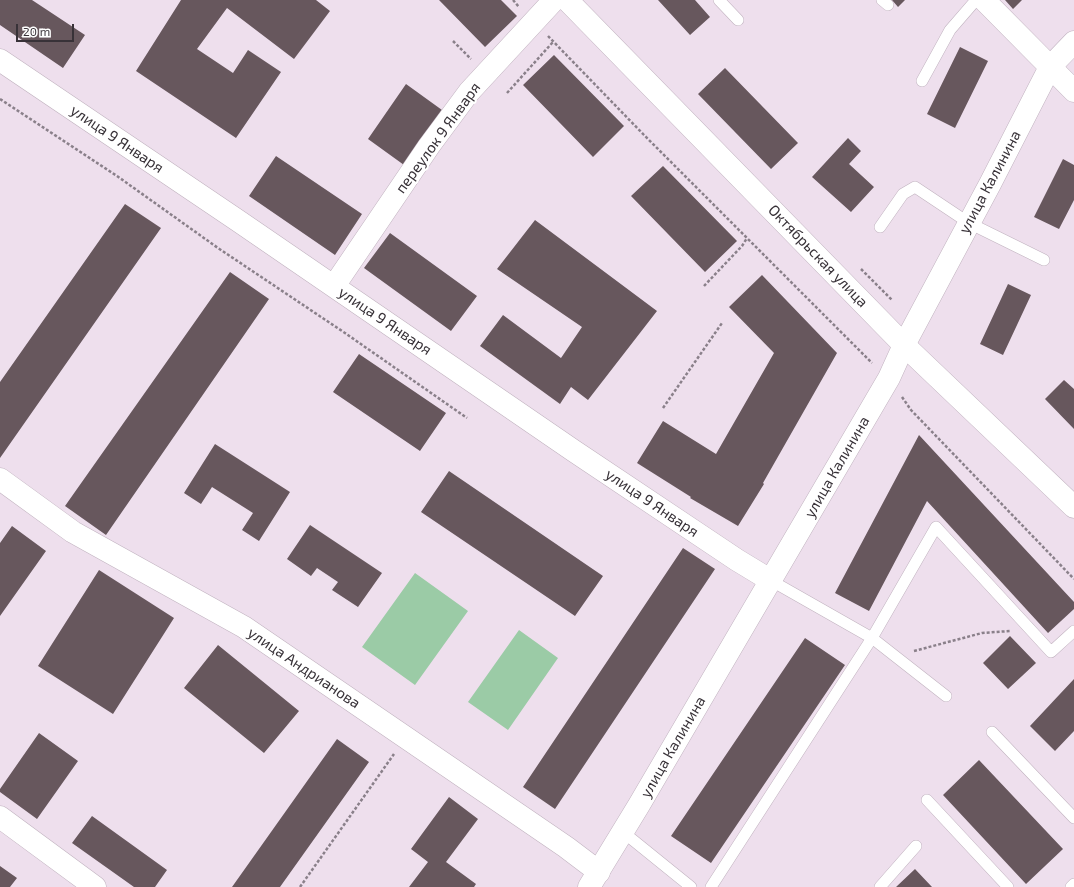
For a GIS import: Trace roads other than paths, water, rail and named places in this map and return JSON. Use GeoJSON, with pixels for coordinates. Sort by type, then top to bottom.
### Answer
{"type":"FeatureCollection","features":[{"type":"Feature","properties":{"kind":"street","name":"переулок 9 Января"},"geometry":{"type":"LineString","coordinates":[[334,286],[429,146],[469,92],[554,0]]}},
{"type":"Feature","properties":{"kind":"street","name":"Октябрьская улица"},"geometry":{"type":"LineString","coordinates":[[567,0],[904,345],[1074,507]]}},
{"type":"Feature","properties":{"kind":"street"},"geometry":{"type":"LineString","coordinates":[[984,0],[1074,91]]}},
{"type":"Feature","properties":{"kind":"street","name":"улица Калинина"},"geometry":{"type":"LineString","coordinates":[[594,880],[888,378],[1050,67],[1074,42]]}},
{"type":"Feature","properties":{"kind":"street","name":"улица 9 Января"},"geometry":{"type":"LineString","coordinates":[[0,60],[334,286],[574,451],[737,560],[770,580]]}},
{"type":"Feature","properties":{"kind":"street","name":"улица Андрианова"},"geometry":{"type":"LineString","coordinates":[[0,479],[73,532],[244,627],[566,847],[594,880]]}},
{"type":"Feature","properties":{"kind":"street"},"geometry":{"type":"LineString","coordinates":[[0,817],[96,887]]}},
{"type":"Feature","properties":{"kind":"lane"},"geometry":{"type":"LineString","coordinates":[[719,0],[738,20]]}},
{"type":"Feature","properties":{"kind":"lane"},"geometry":{"type":"LineString","coordinates":[[922,81],[950,30],[976,0]]}},
{"type":"Feature","properties":{"kind":"lane"},"geometry":{"type":"LineString","coordinates":[[880,227],[903,194],[915,187],[969,223],[1044,260]]}},
{"type":"Feature","properties":{"kind":"lane"},"geometry":{"type":"LineString","coordinates":[[711,887],[872,638],[936,527],[1052,652],[1074,631]]}},
{"type":"Feature","properties":{"kind":"lane"},"geometry":{"type":"LineString","coordinates":[[770,580],[872,638],[946,696]]}},
{"type":"Feature","properties":{"kind":"lane"},"geometry":{"type":"LineString","coordinates":[[992,732],[1074,818]]}},
{"type":"Feature","properties":{"kind":"lane"},"geometry":{"type":"LineString","coordinates":[[927,800],[1008,887]]}},
{"type":"Feature","properties":{"kind":"lane"},"geometry":{"type":"LineString","coordinates":[[623,832],[691,887]]}},
{"type":"Feature","properties":{"kind":"lane"},"geometry":{"type":"LineString","coordinates":[[880,887],[916,846]]}},
{"type":"Feature","properties":{"kind":"lane"},"geometry":{"type":"LineString","coordinates":[[1071,887],[1074,884]]}}]}
